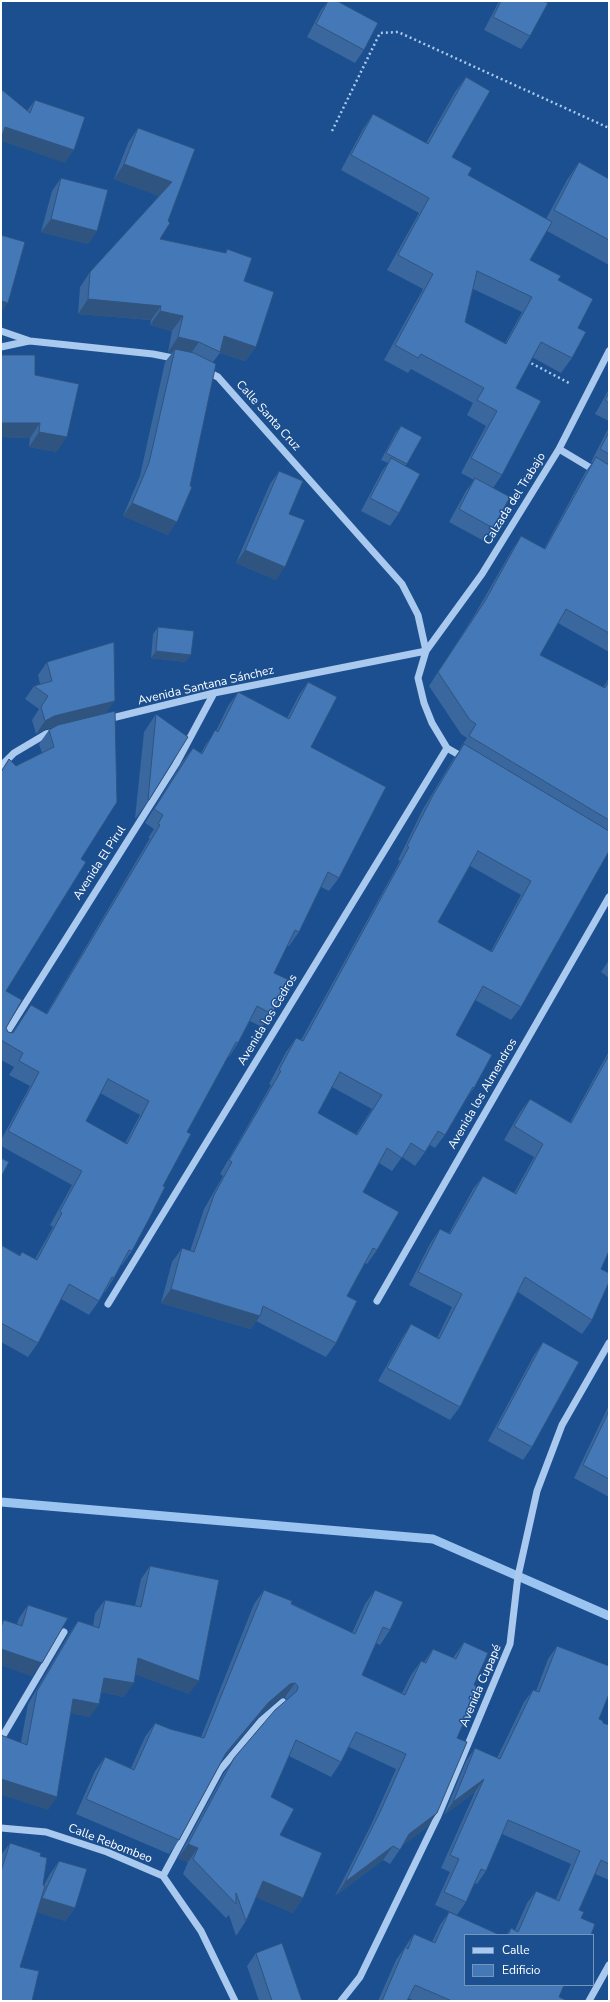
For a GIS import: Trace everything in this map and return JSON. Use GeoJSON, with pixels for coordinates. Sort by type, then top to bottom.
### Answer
{"type":"FeatureCollection","features":[{"type":"Feature","properties":{"kind":"street"},"geometry":{"type":"LineString","coordinates":[[1,331],[30,341],[153,354],[187,361]]}},
{"type":"Feature","properties":{"kind":"street"},"geometry":{"type":"LineString","coordinates":[[1,347],[30,341]]}},
{"type":"Feature","properties":{"kind":"street","name":"Calzada del Trabajo"},"geometry":{"type":"LineString","coordinates":[[426,651],[482,574],[559,449],[609,351]]}},
{"type":"Feature","properties":{"kind":"street","name":"Calle Santa Cruz"},"geometry":{"type":"LineString","coordinates":[[200,368],[218,377],[402,584],[418,615],[426,651]]}},
{"type":"Feature","properties":{"kind":"street"},"geometry":{"type":"LineString","coordinates":[[559,449],[609,479]]}},
{"type":"Feature","properties":{"kind":"street"},"geometry":{"type":"LineString","coordinates":[[426,651],[418,678],[432,724],[447,748],[474,764]]}},
{"type":"Feature","properties":{"kind":"street","name":"Avenida Santana Sánchez"},"geometry":{"type":"LineString","coordinates":[[100,721],[214,693],[426,651]]}},
{"type":"Feature","properties":{"kind":"street","name":"Avenida El Pirul"},"geometry":{"type":"LineString","coordinates":[[1,1042],[176,764],[214,693]]}},
{"type":"Feature","properties":{"kind":"street"},"geometry":{"type":"LineString","coordinates":[[1,766],[14,753],[46,734],[61,731]]}},
{"type":"Feature","properties":{"kind":"street","name":"Avenida los Cedros"},"geometry":{"type":"LineString","coordinates":[[108,1304],[447,748]]}},
{"type":"Feature","properties":{"kind":"street","name":"Avenida los Almendros"},"geometry":{"type":"LineString","coordinates":[[377,1301],[609,898]]}},
{"type":"Feature","properties":{"kind":"street","name":"Avenida Cupapé"},"geometry":{"type":"LineString","coordinates":[[341,2001],[360,1977],[438,1816],[510,1644],[518,1576],[537,1491],[562,1425],[609,1343]]}},
{"type":"Feature","properties":{"kind":"street"},"geometry":{"type":"LineString","coordinates":[[1,1739],[64,1632]]}},
{"type":"Feature","properties":{"kind":"street"},"geometry":{"type":"LineString","coordinates":[[163,1876],[220,1770],[261,1721],[283,1702]]}},
{"type":"Feature","properties":{"kind":"street","name":"Calle Rebombeo"},"geometry":{"type":"LineString","coordinates":[[1,1828],[46,1832],[107,1852],[163,1876],[201,1931],[235,2001]]}},
{"type":"Feature","properties":{"kind":"street"},"geometry":{"type":"LineString","coordinates":[[589,2001],[609,1965]]}},
{"type":"Feature","properties":{"kind":"path"},"geometry":{"type":"LineString","coordinates":[[332,131],[380,33],[398,32],[609,128]]}},
{"type":"Feature","properties":{"kind":"path"},"geometry":{"type":"LineString","coordinates":[[522,358],[587,393]]}},
{"type":"Feature","properties":{"kind":"building"},"geometry":{"type":"Polygon","coordinates":[[[328,1],[337,1],[378,23],[364,50],[316,24],[328,1]]]}},
{"type":"Feature","properties":{"kind":"building"},"geometry":{"type":"Polygon","coordinates":[[[501,1],[543,1],[548,3],[530,36],[493,17],[501,1]]]}},
{"type":"Feature","properties":{"kind":"building"},"geometry":{"type":"Polygon","coordinates":[[[466,77],[490,91],[452,157],[472,168],[468,175],[552,222],[530,260],[561,276],[558,280],[593,299],[578,328],[586,332],[572,358],[541,342],[516,388],[541,401],[502,475],[471,458],[497,411],[477,400],[484,388],[421,354],[418,358],[395,345],[433,274],[398,255],[429,198],[351,155],[373,114],[428,144],[466,77]],[[477,271],[465,322],[506,344],[532,297],[477,271]]]}},
{"type":"Feature","properties":{"kind":"building"},"geometry":{"type":"Polygon","coordinates":[[[1,89],[30,113],[35,100],[85,117],[74,150],[5,127],[1,139],[1,89]]]}},
{"type":"Feature","properties":{"kind":"building"},"geometry":{"type":"Polygon","coordinates":[[[138,128],[195,149],[168,221],[170,223],[160,239],[226,253],[227,249],[252,258],[244,281],[274,292],[256,347],[224,336],[220,352],[199,342],[178,337],[183,316],[160,311],[161,306],[88,299],[90,272],[172,182],[124,164],[138,128]]]}},
{"type":"Feature","properties":{"kind":"building"},"geometry":{"type":"Polygon","coordinates":[[[579,162],[609,179],[609,240],[554,210],[579,162]]]}},
{"type":"Feature","properties":{"kind":"building"},"geometry":{"type":"Polygon","coordinates":[[[61,178],[108,190],[97,231],[51,219],[61,178]]]}},
{"type":"Feature","properties":{"kind":"building"},"geometry":{"type":"Polygon","coordinates":[[[1,235],[25,242],[8,303],[1,301],[1,235]]]}},
{"type":"Feature","properties":{"kind":"building"},"geometry":{"type":"Polygon","coordinates":[[[175,349],[194,353],[216,364],[190,486],[192,487],[177,522],[132,503],[149,463],[175,349]]]}},
{"type":"Feature","properties":{"kind":"building"},"geometry":{"type":"Polygon","coordinates":[[[1,355],[35,355],[35,375],[79,384],[67,437],[39,432],[40,423],[1,423],[1,355]]]}},
{"type":"Feature","properties":{"kind":"building"},"geometry":{"type":"Polygon","coordinates":[[[609,393],[609,403],[605,400],[609,393]]]}},
{"type":"Feature","properties":{"kind":"building"},"geometry":{"type":"Polygon","coordinates":[[[401,426],[422,437],[407,464],[386,453],[401,426]]]}},
{"type":"Feature","properties":{"kind":"building"},"geometry":{"type":"Polygon","coordinates":[[[609,432],[609,454],[600,449],[609,432]]]}},
{"type":"Feature","properties":{"kind":"building"},"geometry":{"type":"Polygon","coordinates":[[[596,457],[609,465],[609,633],[566,609],[540,655],[605,688],[609,681],[609,820],[469,736],[476,724],[470,720],[438,672],[485,601],[521,536],[545,549],[596,457]]]}},
{"type":"Feature","properties":{"kind":"building"},"geometry":{"type":"Polygon","coordinates":[[[391,458],[420,474],[399,513],[370,498],[391,458]]]}},
{"type":"Feature","properties":{"kind":"building"},"geometry":{"type":"Polygon","coordinates":[[[279,471],[303,481],[289,514],[305,520],[285,567],[245,550],[279,471]]]}},
{"type":"Feature","properties":{"kind":"building"},"geometry":{"type":"Polygon","coordinates":[[[475,478],[510,497],[493,528],[459,509],[475,478]]]}},
{"type":"Feature","properties":{"kind":"building"},"geometry":{"type":"Polygon","coordinates":[[[158,627],[194,631],[191,655],[156,651],[158,627]]]}},
{"type":"Feature","properties":{"kind":"building"},"geometry":{"type":"Polygon","coordinates":[[[114,642],[115,701],[54,716],[45,721],[41,707],[48,696],[34,686],[52,681],[47,662],[114,642]]]}},
{"type":"Feature","properties":{"kind":"building"},"geometry":{"type":"Polygon","coordinates":[[[308,682],[337,697],[311,747],[386,787],[339,878],[328,872],[299,932],[295,930],[274,973],[289,980],[272,1014],[257,1006],[238,1043],[236,1042],[187,1132],[191,1134],[163,1186],[165,1187],[132,1251],[129,1250],[114,1278],[112,1277],[99,1301],[69,1284],[38,1343],[1,1323],[1,1245],[20,1256],[22,1252],[37,1260],[62,1213],[60,1211],[82,1171],[8,1131],[39,1072],[19,1061],[23,1053],[1,1040],[1,772],[9,759],[16,766],[54,747],[49,730],[58,725],[115,711],[117,802],[81,859],[86,862],[6,991],[22,1000],[6,1028],[8,1032],[13,1033],[31,1005],[47,1014],[160,825],[158,824],[163,815],[154,809],[193,748],[202,754],[215,730],[218,732],[238,692],[289,719],[308,682]],[[108,1079],[86,1121],[127,1144],[149,1101],[108,1079]]]}},
{"type":"Feature","properties":{"kind":"building"},"geometry":{"type":"Polygon","coordinates":[[[156,714],[188,737],[148,800],[156,714]]]}},
{"type":"Feature","properties":{"kind":"building"},"geometry":{"type":"Polygon","coordinates":[[[464,744],[609,831],[609,851],[521,1007],[483,986],[456,1035],[492,1055],[445,1135],[438,1131],[425,1152],[411,1143],[402,1158],[387,1148],[363,1192],[399,1212],[377,1250],[373,1248],[347,1296],[357,1301],[336,1343],[263,1306],[260,1316],[171,1289],[182,1248],[194,1252],[214,1195],[232,1162],[229,1160],[281,1071],[279,1070],[296,1038],[303,1041],[409,847],[407,846],[433,795],[464,744]],[[478,851],[438,922],[492,952],[531,881],[478,851]],[[340,1072],[318,1113],[357,1135],[382,1095],[340,1072]]]}},
{"type":"Feature","properties":{"kind":"building"},"geometry":{"type":"Polygon","coordinates":[[[609,1055],[609,1251],[601,1269],[609,1273],[609,1282],[592,1320],[525,1277],[460,1407],[387,1368],[411,1324],[439,1339],[462,1294],[418,1272],[440,1229],[450,1234],[483,1176],[516,1194],[543,1144],[514,1126],[530,1099],[571,1123],[609,1055]]]}},
{"type":"Feature","properties":{"kind":"building"},"geometry":{"type":"Polygon","coordinates":[[[1,1158],[9,1162],[1,1177],[1,1158]]]}},
{"type":"Feature","properties":{"kind":"building"},"geometry":{"type":"Polygon","coordinates":[[[543,1342],[579,1362],[532,1447],[497,1428],[543,1342]]]}},
{"type":"Feature","properties":{"kind":"building"},"geometry":{"type":"Polygon","coordinates":[[[609,1411],[609,1479],[583,1465],[609,1411]]]}},
{"type":"Feature","properties":{"kind":"building"},"geometry":{"type":"Polygon","coordinates":[[[150,1566],[219,1580],[199,1681],[138,1658],[134,1683],[104,1678],[99,1704],[73,1699],[57,1797],[1,1779],[1,1735],[27,1745],[37,1691],[78,1621],[99,1628],[105,1600],[141,1607],[150,1566]]]}},
{"type":"Feature","properties":{"kind":"building"},"geometry":{"type":"Polygon","coordinates":[[[264,1590],[292,1601],[291,1604],[355,1634],[375,1590],[403,1602],[390,1630],[383,1627],[362,1675],[405,1695],[421,1661],[426,1663],[433,1649],[456,1659],[464,1642],[488,1653],[474,1685],[479,1688],[457,1738],[467,1742],[437,1813],[409,1834],[400,1850],[393,1846],[345,1882],[381,1810],[406,1754],[356,1732],[341,1762],[296,1740],[271,1797],[294,1809],[280,1835],[322,1853],[303,1898],[263,1881],[246,1921],[236,1893],[236,1904],[193,1859],[198,1848],[188,1844],[234,1758],[275,1710],[297,1691],[298,1686],[295,1683],[290,1684],[268,1703],[226,1753],[179,1840],[86,1799],[105,1757],[134,1770],[155,1723],[170,1729],[204,1738],[264,1590]]]}},
{"type":"Feature","properties":{"kind":"building"},"geometry":{"type":"Polygon","coordinates":[[[28,1605],[68,1618],[42,1663],[1,1649],[1,1627],[4,1620],[22,1626],[28,1605]]]}},
{"type":"Feature","properties":{"kind":"building"},"geometry":{"type":"Polygon","coordinates":[[[557,1646],[609,1666],[609,1694],[599,1719],[603,1721],[603,1723],[609,1725],[609,1864],[601,1860],[579,1910],[584,1912],[581,1918],[595,1924],[591,1934],[508,1934],[511,1928],[518,1932],[536,1891],[559,1901],[580,1851],[508,1820],[486,1871],[481,1869],[466,1902],[444,1892],[459,1859],[450,1855],[484,1779],[453,1802],[475,1748],[500,1759],[533,1690],[539,1692],[557,1646]]]}},
{"type":"Feature","properties":{"kind":"building"},"geometry":{"type":"Polygon","coordinates":[[[10,1843],[41,1853],[40,1856],[47,1858],[43,1885],[45,1886],[20,1967],[39,1971],[32,2001],[1,2001],[1,1871],[10,1843]]]}},
{"type":"Feature","properties":{"kind":"building"},"geometry":{"type":"Polygon","coordinates":[[[59,1861],[87,1869],[75,1908],[42,1898],[59,1861]]]}},
{"type":"Feature","properties":{"kind":"building"},"geometry":{"type":"Polygon","coordinates":[[[449,1912],[498,1934],[464,1934],[464,1986],[564,1986],[559,1997],[568,2001],[452,2001],[415,1985],[407,2001],[382,2001],[405,1947],[408,1949],[414,1934],[435,1943],[449,1912]]]}},
{"type":"Feature","properties":{"kind":"building"},"geometry":{"type":"Polygon","coordinates":[[[282,1943],[302,2001],[272,2001],[256,1953],[282,1943]]]}},
{"type":"Feature","properties":{"kind":"waterway"},"geometry":{"type":"LineString","coordinates":[[1,1502],[433,1539],[609,1616]]}}]}
